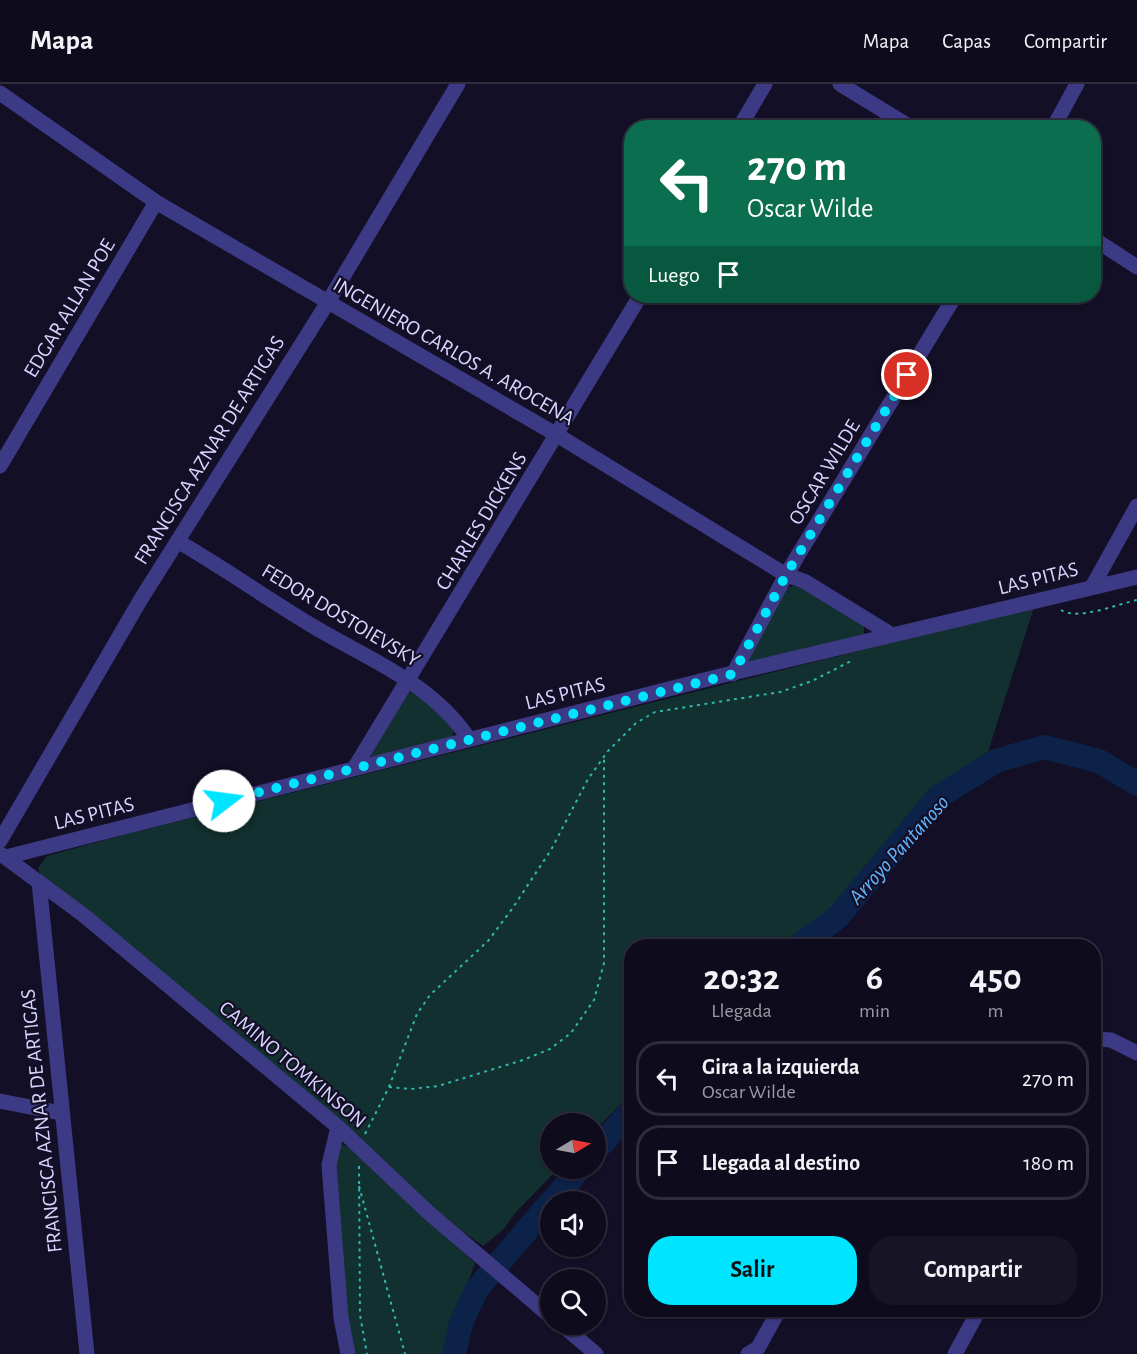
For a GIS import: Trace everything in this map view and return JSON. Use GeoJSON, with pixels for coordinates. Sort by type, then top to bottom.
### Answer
{"type":"FeatureCollection","features":[{"type":"Feature","properties":{"kind":"street","name":"FRANCISCA AZNAR DE ARTIGAS"},"geometry":{"type":"LineString","coordinates":[[0,841],[141,599],[328,302],[458,84]]}},
{"type":"Feature","properties":{"kind":"street"},"geometry":{"type":"LineString","coordinates":[[744,120],[765,84]]}},
{"type":"Feature","properties":{"kind":"street"},"geometry":{"type":"LineString","coordinates":[[840,84],[899,120]]}},
{"type":"Feature","properties":{"kind":"street"},"geometry":{"type":"LineString","coordinates":[[1057,120],[1077,84]]}},
{"type":"Feature","properties":{"kind":"street","name":"INGENIERO CARLOS A. AROCENA"},"geometry":{"type":"LineString","coordinates":[[0,93],[156,202],[557,435],[786,575],[804,581],[892,635]]}},
{"type":"Feature","properties":{"kind":"street","name":"EDGAR ALLAN POE"},"geometry":{"type":"LineString","coordinates":[[0,466],[156,202]]}},
{"type":"Feature","properties":{"kind":"street"},"geometry":{"type":"LineString","coordinates":[[1101,243],[1137,267]]}},
{"type":"Feature","properties":{"kind":"street","name":"CHARLES DICKENS"},"geometry":{"type":"LineString","coordinates":[[355,767],[636,303]]}},
{"type":"Feature","properties":{"kind":"street","name":"OSCAR WILDE"},"geometry":{"type":"LineString","coordinates":[[733,674],[786,575],[951,303]]}},
{"type":"Feature","properties":{"kind":"street"},"geometry":{"type":"LineString","coordinates":[[1092,587],[1137,506]]}},
{"type":"Feature","properties":{"kind":"street","name":"FEDOR DOSTOIEVSKY"},"geometry":{"type":"LineString","coordinates":[[179,542],[264,593],[310,625],[409,680],[447,710],[469,739]]}},
{"type":"Feature","properties":{"kind":"street","name":"LAS PITAS"},"geometry":{"type":"LineString","coordinates":[[3,855],[892,635],[1137,577]]}},
{"type":"Feature","properties":{"kind":"street","name":"CAMINO TOMKINSON"},"geometry":{"type":"LineString","coordinates":[[3,855],[82,914],[338,1127],[429,1213],[540,1308]]}},
{"type":"Feature","properties":{"kind":"street","name":"FRANCISCA AZNAR DE ARTIGAS"},"geometry":{"type":"LineString","coordinates":[[39,882],[87,1354]]}},
{"type":"Feature","properties":{"kind":"street"},"geometry":{"type":"LineString","coordinates":[[1101,1039],[1111,1040],[1137,1053]]}},
{"type":"Feature","properties":{"kind":"street"},"geometry":{"type":"LineString","coordinates":[[0,1101],[61,1113]]}},
{"type":"Feature","properties":{"kind":"street"},"geometry":{"type":"LineString","coordinates":[[338,1127],[329,1165],[341,1318],[348,1354]]}},
{"type":"Feature","properties":{"kind":"street"},"geometry":{"type":"LineString","coordinates":[[748,1354],[758,1348],[776,1317]]}},
{"type":"Feature","properties":{"kind":"street"},"geometry":{"type":"LineString","coordinates":[[955,1354],[975,1317]]}},
{"type":"Feature","properties":{"kind":"street"},"geometry":{"type":"LineString","coordinates":[[574,1335],[596,1354]]}},
{"type":"Feature","properties":{"kind":"path"},"geometry":{"type":"LineString","coordinates":[[1052,608],[1060,609],[1069,615],[1079,615],[1137,600]]}},
{"type":"Feature","properties":{"kind":"path"},"geometry":{"type":"LineString","coordinates":[[367,1354],[360,1315],[358,1180],[364,1135],[389,1087],[417,1014],[430,995],[488,940],[512,909],[551,850],[588,779],[604,756],[636,723],[655,712],[780,692],[812,681],[862,656]]}},
{"type":"Feature","properties":{"kind":"path"},"geometry":{"type":"LineString","coordinates":[[389,1087],[411,1089],[438,1086],[523,1060],[550,1049],[571,1034],[594,1000],[604,963],[604,756]]}},
{"type":"Feature","properties":{"kind":"path"},"geometry":{"type":"LineString","coordinates":[[358,1180],[405,1354]]}},
{"type":"Feature","properties":{"kind":"green space"},"geometry":{"type":"Polygon","coordinates":[[[802,587],[864,626],[864,636],[747,664],[747,659],[787,588],[802,587]]]}},
{"type":"Feature","properties":{"kind":"green space"},"geometry":{"type":"Polygon","coordinates":[[[1034,607],[987,755],[934,799],[897,848],[827,914],[795,939],[624,939],[624,1101],[606,1119],[606,1113],[540,1113],[540,1179],[548,1179],[516,1212],[503,1230],[483,1246],[444,1218],[40,874],[38,868],[47,856],[1034,607]]]}},
{"type":"Feature","properties":{"kind":"green space"},"geometry":{"type":"Polygon","coordinates":[[[411,692],[448,719],[454,732],[452,737],[372,758],[371,754],[408,693],[411,692]]]}},
{"type":"Feature","properties":{"kind":"green space"},"geometry":{"type":"Polygon","coordinates":[[[338,1143],[351,1148],[475,1263],[443,1354],[354,1354],[344,1301],[335,1148],[338,1143]]]}},
{"type":"Feature","properties":{"kind":"waterway","name":"Arroyo Pantanoso"},"geometry":{"type":"LineString","coordinates":[[808,939],[838,917],[938,797],[996,761],[1044,747],[1099,761],[1137,784]]}},
{"type":"Feature","properties":{"kind":"waterway","name":"Arroyo Pantanoso"},"geometry":{"type":"LineString","coordinates":[[606,1139],[624,1119]]}},
{"type":"Feature","properties":{"kind":"waterway","name":"Arroyo Pantanoso"},"geometry":{"type":"LineString","coordinates":[[561,1191],[571,1179]]}},
{"type":"Feature","properties":{"kind":"waterway","name":"Arroyo Pantanoso"},"geometry":{"type":"LineString","coordinates":[[454,1354],[461,1323],[477,1289],[540,1215]]}},
{"type":"Feature","properties":{"kind":"route"},"geometry":{"type":"LineString","coordinates":[[224,801],[733,674],[741,655],[786,575],[907,375]]}}]}
